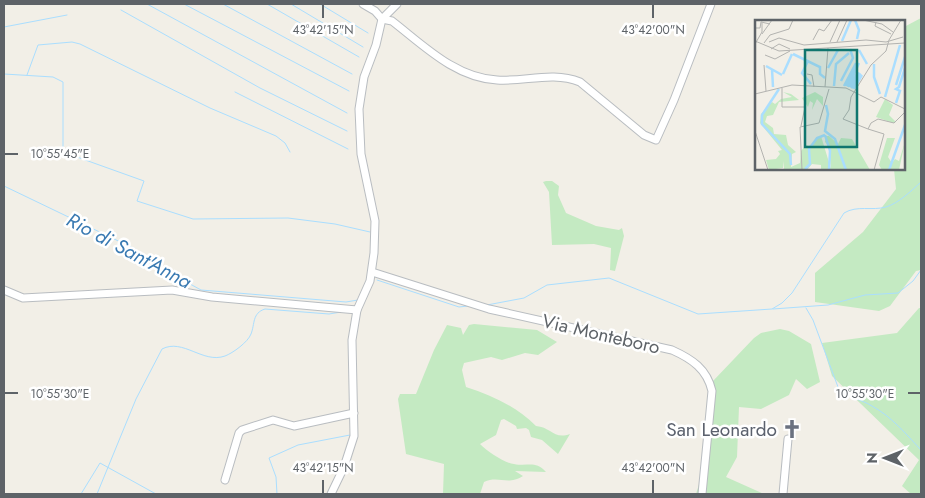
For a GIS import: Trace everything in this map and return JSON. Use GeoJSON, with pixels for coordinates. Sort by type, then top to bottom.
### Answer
{"type":"FeatureCollection","features":[{"type":"Feature","properties":{"kind":"street"},"geometry":{"type":"LineString","coordinates":[[363,4],[375,11],[382,19],[392,21],[449,64],[474,76],[498,80],[554,76],[567,77],[580,82],[644,135],[656,140],[712,4]]}},
{"type":"Feature","properties":{"kind":"street"},"geometry":{"type":"LineString","coordinates":[[331,494],[353,442],[352,340],[357,310],[368,289],[372,272],[375,221],[361,154],[358,109],[364,77],[376,45],[382,19],[397,4]]}},
{"type":"Feature","properties":{"kind":"street","name":"Via Monteboro"},"geometry":{"type":"LineString","coordinates":[[372,272],[489,309],[672,350],[696,363],[710,382],[712,391],[702,494]]}},
{"type":"Feature","properties":{"kind":"street"},"geometry":{"type":"LineString","coordinates":[[4,290],[23,298],[172,290],[220,298],[357,310]]}},
{"type":"Feature","properties":{"kind":"street"},"geometry":{"type":"LineString","coordinates":[[225,480],[239,433],[242,430],[273,420],[294,426],[354,413]]}},
{"type":"Feature","properties":{"kind":"street"},"geometry":{"type":"LineString","coordinates":[[782,494],[788,439]]}},
{"type":"Feature","properties":{"kind":"green space"},"geometry":{"type":"Polygon","coordinates":[[[921,18],[921,270],[916,271],[890,306],[879,311],[815,302],[815,273],[863,232],[896,189],[894,170],[905,170],[905,26],[921,18]]]}},
{"type":"Feature","properties":{"kind":"green space"},"geometry":{"type":"Polygon","coordinates":[[[552,181],[559,186],[558,195],[566,213],[596,226],[619,230],[622,228],[624,236],[615,271],[610,270],[611,248],[594,244],[552,245],[549,192],[543,182],[552,181]]]}},
{"type":"Feature","properties":{"kind":"green space"},"geometry":{"type":"Polygon","coordinates":[[[921,308],[921,494],[911,494],[902,486],[919,460],[832,376],[822,343],[897,333],[921,308]]]}},
{"type":"Feature","properties":{"kind":"green space"},"geometry":{"type":"Polygon","coordinates":[[[447,325],[461,328],[463,335],[469,325],[537,330],[557,342],[538,355],[525,353],[502,360],[491,357],[464,363],[462,370],[466,387],[504,402],[536,426],[560,435],[570,434],[558,454],[542,440],[531,437],[529,430],[526,428],[517,429],[516,426],[504,419],[501,420],[496,435],[480,444],[505,461],[519,465],[535,465],[546,472],[515,471],[523,476],[512,480],[489,480],[484,482],[480,494],[443,494],[444,464],[406,454],[398,399],[400,394],[416,394],[434,350],[447,325]]]}},
{"type":"Feature","properties":{"kind":"green space"},"geometry":{"type":"Polygon","coordinates":[[[780,329],[789,331],[811,344],[820,382],[807,389],[796,379],[789,395],[761,409],[739,407],[737,457],[726,477],[764,494],[696,494],[700,481],[713,381],[754,338],[761,333],[780,329]]]}},
{"type":"Feature","properties":{"kind":"waterway"},"geometry":{"type":"LineString","coordinates":[[147,4],[347,113]]}},
{"type":"Feature","properties":{"kind":"waterway"},"geometry":{"type":"LineString","coordinates":[[184,4],[349,91]]}},
{"type":"Feature","properties":{"kind":"waterway"},"geometry":{"type":"LineString","coordinates":[[223,4],[352,74]]}},
{"type":"Feature","properties":{"kind":"waterway"},"geometry":{"type":"LineString","coordinates":[[267,4],[359,57]]}},
{"type":"Feature","properties":{"kind":"waterway"},"geometry":{"type":"LineString","coordinates":[[291,4],[363,47]]}},
{"type":"Feature","properties":{"kind":"waterway"},"geometry":{"type":"LineString","coordinates":[[320,4],[368,33]]}},
{"type":"Feature","properties":{"kind":"waterway"},"geometry":{"type":"LineString","coordinates":[[121,10],[260,88],[347,131]]}},
{"type":"Feature","properties":{"kind":"waterway"},"geometry":{"type":"LineString","coordinates":[[4,27],[67,15]]}},
{"type":"Feature","properties":{"kind":"waterway"},"geometry":{"type":"LineString","coordinates":[[27,75],[38,45],[72,42],[80,44],[210,108],[276,136],[285,143],[290,152]]}},
{"type":"Feature","properties":{"kind":"waterway"},"geometry":{"type":"LineString","coordinates":[[4,74],[53,77],[63,82],[63,152],[144,181],[137,201],[193,219],[288,218],[335,224],[370,232]]}},
{"type":"Feature","properties":{"kind":"waterway"},"geometry":{"type":"LineString","coordinates":[[235,92],[348,149]]}},
{"type":"Feature","properties":{"kind":"waterway","name":"Rio di Sant'Anna"},"geometry":{"type":"LineString","coordinates":[[487,305],[524,298],[547,285],[609,278],[698,314],[772,309],[782,303],[792,293],[844,213],[854,209],[881,208],[896,203],[921,182]]}},
{"type":"Feature","properties":{"kind":"waterway","name":"Rio di Sant'Anna"},"geometry":{"type":"LineString","coordinates":[[4,186],[135,249],[152,263],[201,290],[346,302],[358,300]]}},
{"type":"Feature","properties":{"kind":"waterway"},"geometry":{"type":"LineString","coordinates":[[773,309],[828,305],[865,295],[898,293],[913,281],[921,270]]}},
{"type":"Feature","properties":{"kind":"waterway","name":"Rio di Sant'Anna"},"geometry":{"type":"LineString","coordinates":[[377,280],[459,307],[468,306]]}},
{"type":"Feature","properties":{"kind":"waterway"},"geometry":{"type":"LineString","coordinates":[[806,308],[813,320],[838,387],[846,394],[886,415],[921,450]]}},
{"type":"Feature","properties":{"kind":"waterway"},"geometry":{"type":"LineString","coordinates":[[97,494],[136,399],[162,349],[170,346],[185,348],[217,358],[236,350],[247,340],[251,334],[256,316],[265,309],[329,314],[341,312]]}},
{"type":"Feature","properties":{"kind":"waterway"},"geometry":{"type":"LineString","coordinates":[[277,494],[276,477],[269,458],[298,445],[350,435]]}},
{"type":"Feature","properties":{"kind":"waterway"},"geometry":{"type":"LineString","coordinates":[[81,494],[100,463],[156,494]]}},
{"type":"Feature","properties":{"kind":"place","name":"San Leonardo"},"geometry":{"type":"Point","coordinates":[792,429]}}]}
